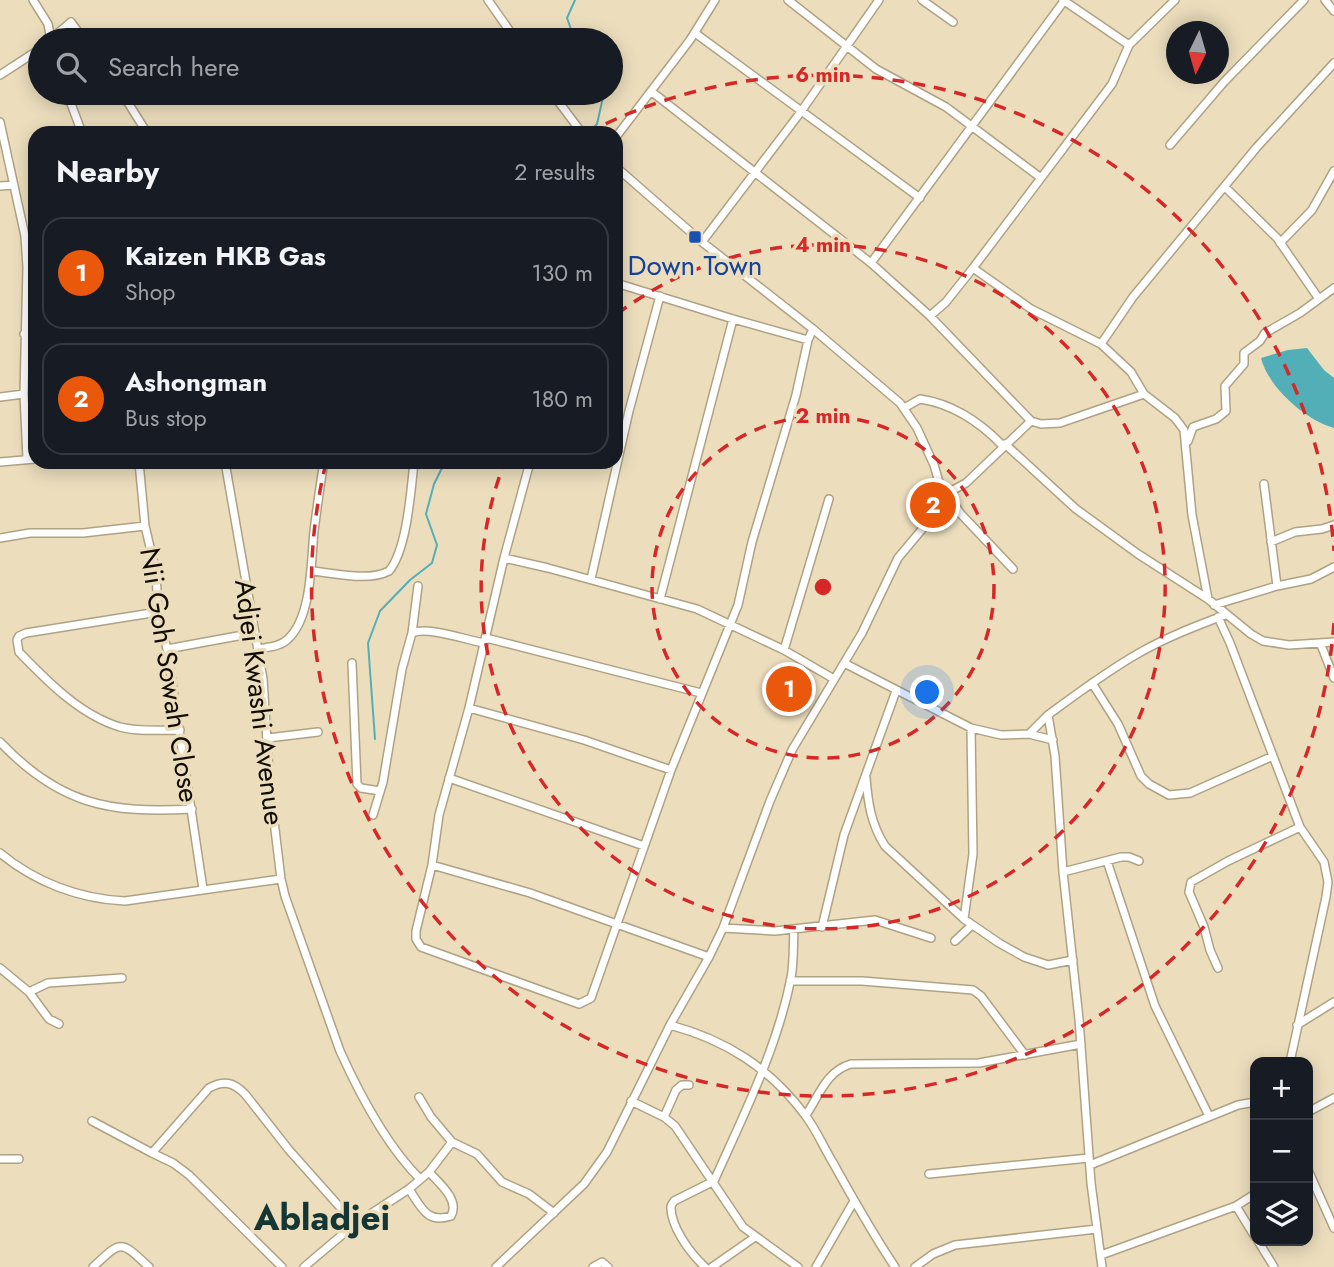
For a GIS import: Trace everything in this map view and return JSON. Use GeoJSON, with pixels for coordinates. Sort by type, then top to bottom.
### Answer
{"type":"FeatureCollection","features":[{"type":"Feature","properties":{"kind":"street"},"geometry":{"type":"LineString","coordinates":[[33,0],[49,28]]}},
{"type":"Feature","properties":{"kind":"street"},"geometry":{"type":"LineString","coordinates":[[488,0],[508,28]]}},
{"type":"Feature","properties":{"kind":"street"},"geometry":{"type":"LineString","coordinates":[[623,128],[695,33],[715,0]]}},
{"type":"Feature","properties":{"kind":"street"},"geometry":{"type":"LineString","coordinates":[[788,0],[876,69],[946,107],[1041,178]]}},
{"type":"Feature","properties":{"kind":"street"},"geometry":{"type":"LineString","coordinates":[[702,243],[800,113],[879,0]]}},
{"type":"Feature","properties":{"kind":"street"},"geometry":{"type":"LineString","coordinates":[[922,0],[953,22]]}},
{"type":"Feature","properties":{"kind":"street"},"geometry":{"type":"LineString","coordinates":[[930,316],[946,302],[973,268],[1112,84],[1129,45],[1175,0]]}},
{"type":"Feature","properties":{"kind":"street"},"geometry":{"type":"LineString","coordinates":[[1170,145],[1224,82],[1304,0]]}},
{"type":"Feature","properties":{"kind":"street"},"geometry":{"type":"LineString","coordinates":[[1325,0],[1334,10]]}},
{"type":"Feature","properties":{"kind":"street"},"geometry":{"type":"LineString","coordinates":[[871,263],[1063,1],[1129,45]]}},
{"type":"Feature","properties":{"kind":"street"},"geometry":{"type":"LineString","coordinates":[[695,33],[800,113],[920,198]]}},
{"type":"Feature","properties":{"kind":"street"},"geometry":{"type":"LineString","coordinates":[[0,75],[28,57]]}},
{"type":"Feature","properties":{"kind":"street"},"geometry":{"type":"LineString","coordinates":[[1101,344],[1133,297],[1257,147],[1334,63]]}},
{"type":"Feature","properties":{"kind":"street"},"geometry":{"type":"LineString","coordinates":[[652,92],[871,263],[930,316],[1031,421],[1041,424],[1060,423],[1144,394]]}},
{"type":"Feature","properties":{"kind":"street"},"geometry":{"type":"LineString","coordinates":[[72,105],[79,126]]}},
{"type":"Feature","properties":{"kind":"street"},"geometry":{"type":"LineString","coordinates":[[130,105],[143,126]]}},
{"type":"Feature","properties":{"kind":"street"},"geometry":{"type":"LineString","coordinates":[[561,105],[577,126]]}},
{"type":"Feature","properties":{"kind":"street"},"geometry":{"type":"LineString","coordinates":[[0,121],[28,252]]}},
{"type":"Feature","properties":{"kind":"street"},"geometry":{"type":"LineString","coordinates":[[1280,243],[1312,211],[1334,171]]}},
{"type":"Feature","properties":{"kind":"street"},"geometry":{"type":"LineString","coordinates":[[623,173],[702,243],[813,329],[904,408],[924,442],[944,495],[1013,569]]}},
{"type":"Feature","properties":{"kind":"street"},"geometry":{"type":"LineString","coordinates":[[0,186],[15,185]]}},
{"type":"Feature","properties":{"kind":"street"},"geometry":{"type":"LineString","coordinates":[[1225,187],[1280,243],[1319,299]]}},
{"type":"Feature","properties":{"kind":"street"},"geometry":{"type":"LineString","coordinates":[[973,268],[1031,309],[1101,344],[1130,372],[1144,394],[1175,418],[1184,430],[1187,444],[1187,483],[1211,602]]}},
{"type":"Feature","properties":{"kind":"street"},"geometry":{"type":"LineString","coordinates":[[623,285],[808,340]]}},
{"type":"Feature","properties":{"kind":"street"},"geometry":{"type":"LineString","coordinates":[[1187,444],[1193,427],[1216,419],[1226,411],[1225,386],[1244,364],[1244,354],[1270,329],[1300,313],[1334,288]]}},
{"type":"Feature","properties":{"kind":"street"},"geometry":{"type":"LineString","coordinates":[[28,296],[24,334],[24,394],[28,431]]}},
{"type":"Feature","properties":{"kind":"street"},"geometry":{"type":"LineString","coordinates":[[623,437],[660,296]]}},
{"type":"Feature","properties":{"kind":"street"},"geometry":{"type":"LineString","coordinates":[[660,599],[733,319]]}},
{"type":"Feature","properties":{"kind":"street"},"geometry":{"type":"LineString","coordinates":[[528,469],[503,558],[469,708],[439,815],[432,865],[416,939],[421,947],[579,1004],[591,998],[671,770],[730,624],[813,329]]}},
{"type":"Feature","properties":{"kind":"street"},"geometry":{"type":"LineString","coordinates":[[24,334],[28,335]]}},
{"type":"Feature","properties":{"kind":"street"},"geometry":{"type":"LineString","coordinates":[[0,397],[24,394]]}},
{"type":"Feature","properties":{"kind":"street"},"geometry":{"type":"LineString","coordinates":[[904,408],[920,399],[958,410],[982,426],[1076,509],[1211,602],[1222,616],[1263,641],[1289,645],[1321,645],[1334,642]]}},
{"type":"Feature","properties":{"kind":"street"},"geometry":{"type":"LineString","coordinates":[[496,1267],[554,1213],[597,1167],[615,1138],[670,1025],[723,928],[792,750],[872,613],[898,558],[934,514],[944,495],[966,483],[1031,421]]}},
{"type":"Feature","properties":{"kind":"street"},"geometry":{"type":"LineString","coordinates":[[0,462],[28,459]]}},
{"type":"Feature","properties":{"kind":"street","name":"Nii Goh Sowah Close"},"geometry":{"type":"LineString","coordinates":[[140,469],[145,526],[156,572],[158,612],[167,649],[203,889]]}},
{"type":"Feature","properties":{"kind":"street","name":"Adjei Kwashi Avenue"},"geometry":{"type":"LineString","coordinates":[[226,469],[263,679],[270,788],[281,879],[302,945],[348,1069],[384,1131],[420,1179]]}},
{"type":"Feature","properties":{"kind":"street"},"geometry":{"type":"LineString","coordinates":[[258,649],[279,645],[294,632],[300,619],[312,571],[314,532],[323,469]]}},
{"type":"Feature","properties":{"kind":"street"},"geometry":{"type":"LineString","coordinates":[[312,571],[365,575],[380,575],[389,571],[402,542],[410,505],[413,469]]}},
{"type":"Feature","properties":{"kind":"street"},"geometry":{"type":"LineString","coordinates":[[590,579],[616,469]]}},
{"type":"Feature","properties":{"kind":"street"},"geometry":{"type":"LineString","coordinates":[[1264,484],[1277,586]]}},
{"type":"Feature","properties":{"kind":"street"},"geometry":{"type":"LineString","coordinates":[[784,649],[829,499]]}},
{"type":"Feature","properties":{"kind":"street"},"geometry":{"type":"LineString","coordinates":[[1271,542],[1295,532],[1322,529],[1334,524]]}},
{"type":"Feature","properties":{"kind":"street"},"geometry":{"type":"LineString","coordinates":[[0,538],[30,533],[83,533],[145,526]]}},
{"type":"Feature","properties":{"kind":"street"},"geometry":{"type":"LineString","coordinates":[[503,558],[697,609],[784,649],[834,679]]}},
{"type":"Feature","properties":{"kind":"street"},"geometry":{"type":"LineString","coordinates":[[1211,602],[1311,579],[1334,567]]}},
{"type":"Feature","properties":{"kind":"street"},"geometry":{"type":"LineString","coordinates":[[373,815],[392,738],[418,586]]}},
{"type":"Feature","properties":{"kind":"street"},"geometry":{"type":"LineString","coordinates":[[158,612],[26,633],[17,640],[19,652],[84,710],[120,726],[180,730]]}},
{"type":"Feature","properties":{"kind":"street"},"geometry":{"type":"LineString","coordinates":[[1029,734],[1048,715],[1092,683],[1162,641],[1222,616]]}},
{"type":"Feature","properties":{"kind":"street"},"geometry":{"type":"LineString","coordinates":[[1222,616],[1300,827],[1324,862],[1328,882],[1330,901],[1291,1057]]}},
{"type":"Feature","properties":{"kind":"street"},"geometry":{"type":"LineString","coordinates":[[412,633],[429,631],[485,641],[701,693]]}},
{"type":"Feature","properties":{"kind":"street"},"geometry":{"type":"LineString","coordinates":[[167,649],[254,633]]}},
{"type":"Feature","properties":{"kind":"street"},"geometry":{"type":"LineString","coordinates":[[1321,645],[1334,678]]}},
{"type":"Feature","properties":{"kind":"street"},"geometry":{"type":"LineString","coordinates":[[352,663],[357,784],[361,788],[380,790]]}},
{"type":"Feature","properties":{"kind":"street"},"geometry":{"type":"LineString","coordinates":[[844,663],[971,728],[1001,736],[1029,734],[1054,740]]}},
{"type":"Feature","properties":{"kind":"street"},"geometry":{"type":"LineString","coordinates":[[1092,683],[1118,724],[1141,776],[1149,785],[1168,795],[1191,793],[1273,756]]}},
{"type":"Feature","properties":{"kind":"street"},"geometry":{"type":"LineString","coordinates":[[822,927],[844,835],[896,691]]}},
{"type":"Feature","properties":{"kind":"street"},"geometry":{"type":"LineString","coordinates":[[469,708],[573,737],[671,770]]}},
{"type":"Feature","properties":{"kind":"street"},"geometry":{"type":"LineString","coordinates":[[1048,715],[1054,740],[1063,872],[1102,1267]]}},
{"type":"Feature","properties":{"kind":"street"},"geometry":{"type":"LineString","coordinates":[[964,919],[972,854],[971,728]]}},
{"type":"Feature","properties":{"kind":"street"},"geometry":{"type":"LineString","coordinates":[[268,738],[318,732]]}},
{"type":"Feature","properties":{"kind":"street"},"geometry":{"type":"LineString","coordinates":[[0,742],[17,760],[36,774],[73,796],[89,802],[118,809],[192,809]]}},
{"type":"Feature","properties":{"kind":"street"},"geometry":{"type":"LineString","coordinates":[[449,778],[644,846]]}},
{"type":"Feature","properties":{"kind":"street"},"geometry":{"type":"LineString","coordinates":[[866,778],[869,812],[876,832],[885,846],[964,919],[1036,962],[1048,965],[1073,960]]}},
{"type":"Feature","properties":{"kind":"street"},"geometry":{"type":"LineString","coordinates":[[1218,968],[1189,892],[1191,883],[1228,861],[1300,827]]}},
{"type":"Feature","properties":{"kind":"street"},"geometry":{"type":"LineString","coordinates":[[0,853],[57,887],[80,896],[102,900],[125,901],[281,879]]}},
{"type":"Feature","properties":{"kind":"street"},"geometry":{"type":"LineString","coordinates":[[1063,872],[1129,857],[1139,861]]}},
{"type":"Feature","properties":{"kind":"street"},"geometry":{"type":"LineString","coordinates":[[1107,861],[1155,1006],[1209,1115]]}},
{"type":"Feature","properties":{"kind":"street"},"geometry":{"type":"LineString","coordinates":[[432,865],[530,893],[709,957]]}},
{"type":"Feature","properties":{"kind":"street"},"geometry":{"type":"LineString","coordinates":[[723,928],[794,929],[875,920],[931,938]]}},
{"type":"Feature","properties":{"kind":"street"},"geometry":{"type":"LineString","coordinates":[[955,942],[972,925]]}},
{"type":"Feature","properties":{"kind":"street"},"geometry":{"type":"LineString","coordinates":[[705,1267],[684,1240],[670,1210],[674,1201],[714,1181],[762,1070],[790,981],[794,929]]}},
{"type":"Feature","properties":{"kind":"street"},"geometry":{"type":"LineString","coordinates":[[0,968],[29,992],[49,1019],[59,1024]]}},
{"type":"Feature","properties":{"kind":"street"},"geometry":{"type":"LineString","coordinates":[[29,992],[48,983],[122,978]]}},
{"type":"Feature","properties":{"kind":"street"},"geometry":{"type":"LineString","coordinates":[[790,981],[862,981],[973,990],[981,996],[1025,1055]]}},
{"type":"Feature","properties":{"kind":"street"},"geometry":{"type":"LineString","coordinates":[[1297,1025],[1334,1002]]}},
{"type":"Feature","properties":{"kind":"street"},"geometry":{"type":"LineString","coordinates":[[670,1025],[718,1040],[762,1070],[806,1115],[895,1267]]}},
{"type":"Feature","properties":{"kind":"street"},"geometry":{"type":"LineString","coordinates":[[806,1115],[826,1081],[841,1067],[866,1063],[979,1063],[1081,1044]]}},
{"type":"Feature","properties":{"kind":"street"},"geometry":{"type":"LineString","coordinates":[[152,1153],[209,1088],[218,1083],[229,1083],[245,1094],[289,1150],[355,1224]]}},
{"type":"Feature","properties":{"kind":"street"},"geometry":{"type":"LineString","coordinates":[[664,1117],[676,1090],[682,1085],[689,1085]]}},
{"type":"Feature","properties":{"kind":"street"},"geometry":{"type":"LineString","coordinates":[[419,1097],[431,1117],[452,1142],[477,1154],[502,1182],[529,1194],[554,1213]]}},
{"type":"Feature","properties":{"kind":"street"},"geometry":{"type":"LineString","coordinates":[[1313,1109],[1334,1098]]}},
{"type":"Feature","properties":{"kind":"street"},"geometry":{"type":"LineString","coordinates":[[631,1101],[676,1126],[736,1218],[755,1237],[798,1267]]}},
{"type":"Feature","properties":{"kind":"street"},"geometry":{"type":"LineString","coordinates":[[929,1174],[1090,1162],[1209,1115],[1250,1103]]}},
{"type":"Feature","properties":{"kind":"street"},"geometry":{"type":"LineString","coordinates":[[92,1121],[173,1163],[282,1267]]}},
{"type":"Feature","properties":{"kind":"street"},"geometry":{"type":"LineString","coordinates":[[304,1267],[355,1224],[409,1189],[429,1172],[452,1142]]}},
{"type":"Feature","properties":{"kind":"street"},"geometry":{"type":"LineString","coordinates":[[0,1159],[19,1159]]}},
{"type":"Feature","properties":{"kind":"street"},"geometry":{"type":"LineString","coordinates":[[409,1189],[431,1217],[440,1220],[451,1216],[454,1210],[453,1201],[429,1172]]}},
{"type":"Feature","properties":{"kind":"street"},"geometry":{"type":"LineString","coordinates":[[1313,1181],[1334,1228]]}},
{"type":"Feature","properties":{"kind":"street"},"geometry":{"type":"LineString","coordinates":[[1101,1255],[1236,1206],[1250,1197]]}},
{"type":"Feature","properties":{"kind":"street"},"geometry":{"type":"LineString","coordinates":[[816,1267],[855,1201]]}},
{"type":"Feature","properties":{"kind":"street"},"geometry":{"type":"LineString","coordinates":[[1236,1206],[1250,1229]]}},
{"type":"Feature","properties":{"kind":"street"},"geometry":{"type":"LineString","coordinates":[[915,1267],[933,1254],[955,1245],[1097,1229]]}},
{"type":"Feature","properties":{"kind":"street"},"geometry":{"type":"LineString","coordinates":[[712,1267],[755,1237]]}},
{"type":"Feature","properties":{"kind":"street"},"geometry":{"type":"LineString","coordinates":[[93,1267],[114,1248],[120,1246],[127,1247],[149,1267]]}},
{"type":"Feature","properties":{"kind":"street"},"geometry":{"type":"LineString","coordinates":[[1260,1246],[1274,1267]]}},
{"type":"Feature","properties":{"kind":"street"},"geometry":{"type":"LineString","coordinates":[[593,1267],[602,1262],[608,1267]]}},
{"type":"Feature","properties":{"kind":"water"},"geometry":{"type":"Polygon","coordinates":[[[1307,348],[1334,378],[1334,428],[1311,418],[1289,401],[1271,380],[1261,358],[1307,348]]]}},
{"type":"Feature","properties":{"kind":"waterway"},"geometry":{"type":"LineString","coordinates":[[571,28],[567,18],[575,0]]}},
{"type":"Feature","properties":{"kind":"waterway"},"geometry":{"type":"LineString","coordinates":[[595,126],[601,105]]}},
{"type":"Feature","properties":{"kind":"waterway"},"geometry":{"type":"LineString","coordinates":[[375,739],[368,643],[380,611],[410,580],[432,563],[437,545],[426,514],[434,484],[442,469]]}},
{"type":"Feature","properties":{"kind":"place","name":"Down Town"},"geometry":{"type":"Point","coordinates":[695,237]}},
{"type":"Feature","properties":{"kind":"place","name":"Ashongman"},"geometry":{"type":"Point","coordinates":[933,505]}},
{"type":"Feature","properties":{"kind":"place","name":"Kaizen HKB Gas"},"geometry":{"type":"Point","coordinates":[789,689]}},
{"type":"Feature","properties":{"kind":"district","name":"Abladjei"},"geometry":{"type":"Point","coordinates":[322,1218]}}]}
